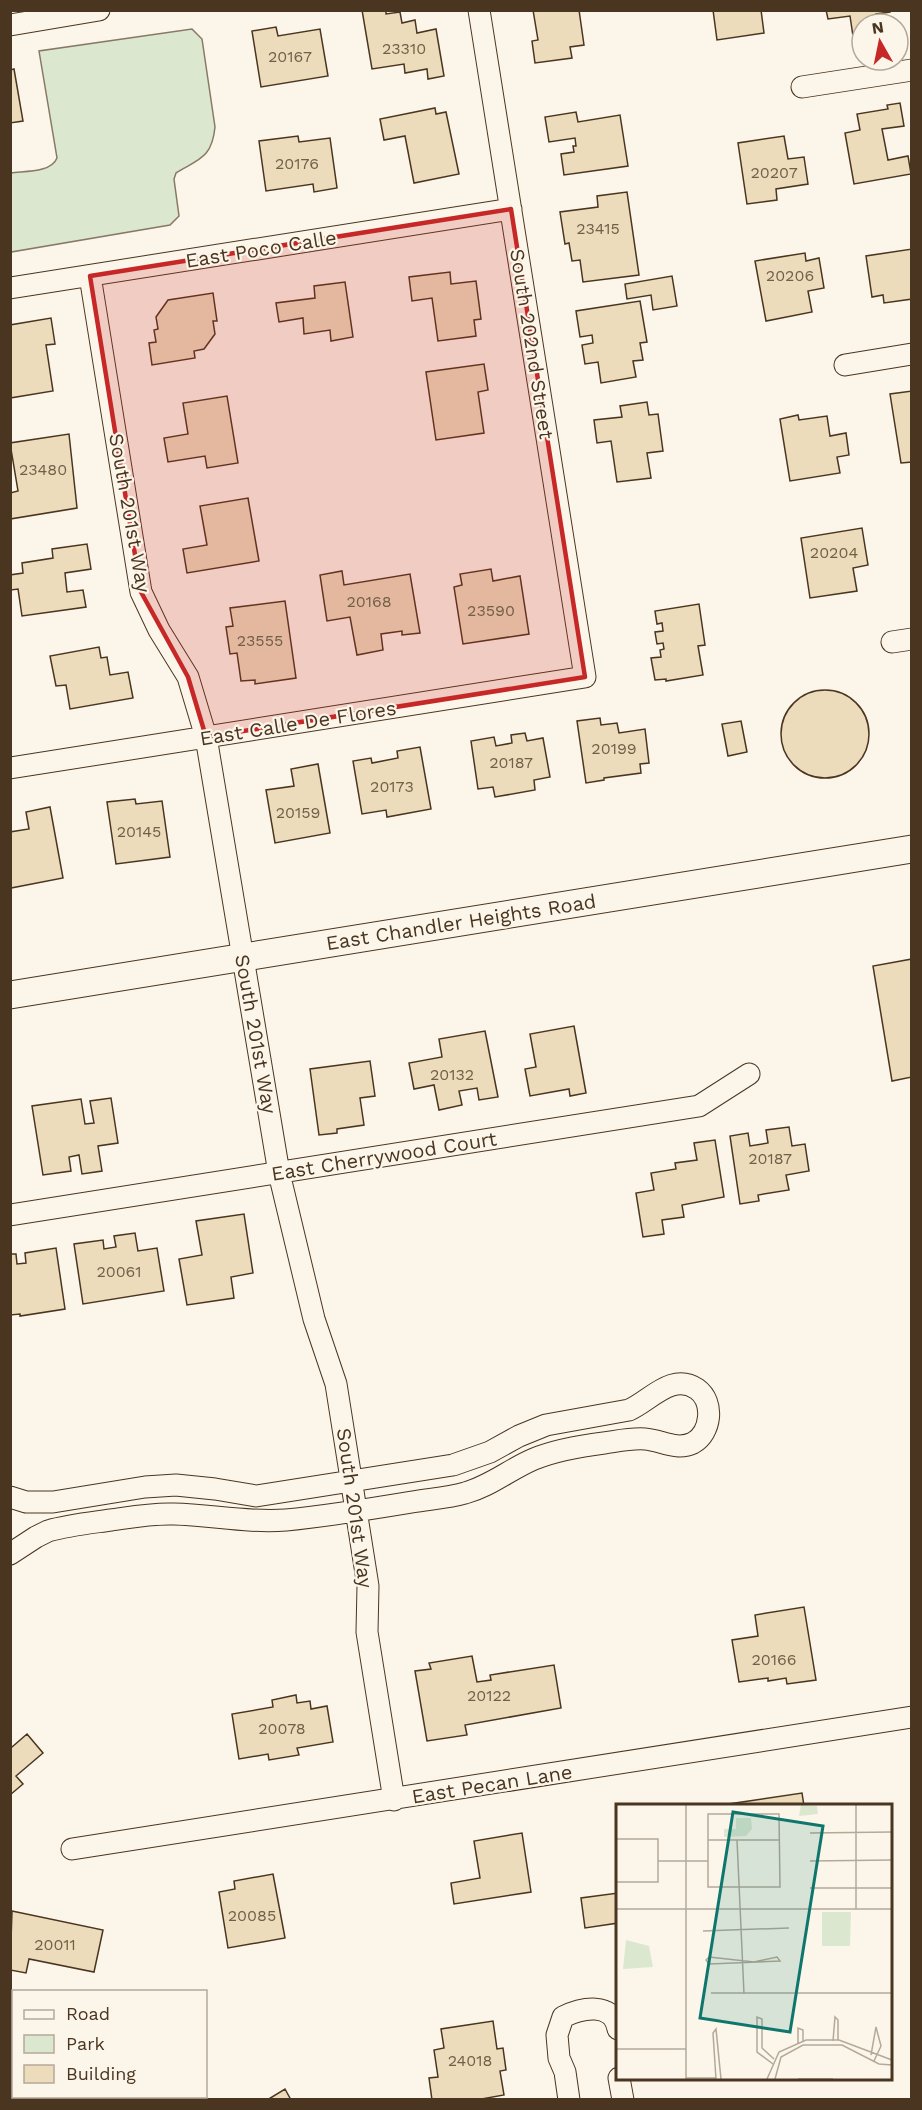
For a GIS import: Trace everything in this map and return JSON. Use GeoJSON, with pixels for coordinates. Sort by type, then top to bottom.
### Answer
{"type":"FeatureCollection","features":[{"type":"Feature","properties":{"kind":"main road","name":"East Chandler Heights Road"},"geometry":{"type":"LineString","coordinates":[[10,995],[912,849]]}},
{"type":"Feature","properties":{"kind":"street"},"geometry":{"type":"LineString","coordinates":[[10,24],[99,10]]}},
{"type":"Feature","properties":{"kind":"street","name":"South 202nd Street"},"geometry":{"type":"LineString","coordinates":[[479,10],[585,677]]}},
{"type":"Feature","properties":{"kind":"street"},"geometry":{"type":"LineString","coordinates":[[802,87],[912,70]]}},
{"type":"Feature","properties":{"kind":"street","name":"East Poco Calle"},"geometry":{"type":"LineString","coordinates":[[10,288],[511,209]]}},
{"type":"Feature","properties":{"kind":"street","name":"South 201st Way"},"geometry":{"type":"LineString","coordinates":[[90,276],[141,592],[159,630],[188,677],[206,737],[279,1173],[314,1319],[336,1384],[368,1586],[367,1632],[394,1800]]}},
{"type":"Feature","properties":{"kind":"street"},"geometry":{"type":"LineString","coordinates":[[845,365],[912,354]]}},
{"type":"Feature","properties":{"kind":"street","name":"East Calle De Flores"},"geometry":{"type":"LineString","coordinates":[[10,768],[585,677]]}},
{"type":"Feature","properties":{"kind":"street","name":"East Cherrywood Court"},"geometry":{"type":"LineString","coordinates":[[10,1215],[699,1106],[749,1074]]}},
{"type":"Feature","properties":{"kind":"street"},"geometry":{"type":"LineString","coordinates":[[10,1497],[26,1502],[41,1503],[145,1487],[176,1485],[256,1496],[465,1462],[546,1425],[629,1410],[673,1384],[700,1391],[707,1405],[708,1424],[703,1436],[684,1446],[633,1438],[571,1448],[532,1460],[494,1482],[465,1494],[356,1512],[286,1520],[256,1521],[154,1514],[48,1531],[10,1554]]}},
{"type":"Feature","properties":{"kind":"street"},"geometry":{"type":"LineString","coordinates":[[519,1436],[532,1460]]}},
{"type":"Feature","properties":{"kind":"street"},"geometry":{"type":"LineString","coordinates":[[256,1496],[256,1521]]}},
{"type":"Feature","properties":{"kind":"street"},"geometry":{"type":"LineString","coordinates":[[76,1498],[81,1525]]}},
{"type":"Feature","properties":{"kind":"street","name":"East Pecan Lane"},"geometry":{"type":"LineString","coordinates":[[72,1850],[912,1717]]}},
{"type":"Feature","properties":{"kind":"street"},"geometry":{"type":"LineString","coordinates":[[569,2100],[556,2035],[563,2017],[590,2007],[607,2012],[616,2020]]}},
{"type":"Feature","properties":{"kind":"street"},"geometry":{"type":"LineString","coordinates":[[619,2080],[623,2100]]}},
{"type":"Feature","properties":{"kind":"highlighted area"},"geometry":{"type":"Polygon","coordinates":[[[511,209],[585,677],[206,737],[188,677],[141,592],[90,276],[511,209]]]}},
{"type":"Feature","properties":{"kind":"green space"},"geometry":{"type":"Polygon","coordinates":[[[192,29],[202,39],[215,127],[211,145],[203,156],[176,173],[174,179],[179,216],[170,225],[11,252],[11,173],[43,169],[54,163],[57,158],[39,51],[192,29]]]}},
{"type":"Feature","properties":{"kind":"building"},"geometry":{"type":"Polygon","coordinates":[[[362,10],[386,10],[386,14],[400,12],[402,23],[415,20],[417,33],[436,29],[444,76],[428,79],[427,69],[405,73],[404,64],[372,69],[362,10]]]}},
{"type":"Feature","properties":{"kind":"building"},"geometry":{"type":"Polygon","coordinates":[[[533,10],[579,10],[584,45],[570,47],[572,58],[535,63],[532,41],[538,40],[533,10]]]}},
{"type":"Feature","properties":{"kind":"building"},"geometry":{"type":"Polygon","coordinates":[[[713,10],[761,10],[764,33],[717,40],[713,10]]]}},
{"type":"Feature","properties":{"kind":"building"},"geometry":{"type":"Polygon","coordinates":[[[826,10],[890,10],[890,12],[850,12],[850,16],[828,19],[826,10]]]}},
{"type":"Feature","properties":{"kind":"building"},"geometry":{"type":"Polygon","coordinates":[[[276,27],[278,36],[320,29],[328,76],[261,87],[252,31],[276,27]]]}},
{"type":"Feature","properties":{"kind":"building"},"geometry":{"type":"Polygon","coordinates":[[[14,69],[23,121],[10,123],[10,70],[14,69]]]}},
{"type":"Feature","properties":{"kind":"building"},"geometry":{"type":"Polygon","coordinates":[[[900,103],[904,126],[882,129],[888,160],[908,156],[911,174],[854,184],[845,133],[860,130],[857,114],[888,109],[887,105],[900,103]]]}},
{"type":"Feature","properties":{"kind":"building"},"geometry":{"type":"Polygon","coordinates":[[[435,108],[436,114],[446,112],[459,174],[414,183],[405,136],[384,140],[380,119],[435,108]]]}},
{"type":"Feature","properties":{"kind":"building"},"geometry":{"type":"Polygon","coordinates":[[[576,112],[578,122],[620,115],[628,166],[564,175],[561,154],[574,152],[575,138],[549,142],[545,117],[576,112]]]}},
{"type":"Feature","properties":{"kind":"building"},"geometry":{"type":"Polygon","coordinates":[[[298,136],[299,142],[330,138],[337,188],[314,192],[313,184],[266,191],[259,141],[298,136]]]}},
{"type":"Feature","properties":{"kind":"building"},"geometry":{"type":"Polygon","coordinates":[[[784,136],[788,159],[804,157],[808,184],[776,189],[777,200],[747,204],[738,143],[784,136]]]}},
{"type":"Feature","properties":{"kind":"building"},"geometry":{"type":"Polygon","coordinates":[[[627,192],[639,275],[583,282],[580,260],[572,261],[569,243],[565,244],[560,212],[598,207],[597,196],[627,192]]]}},
{"type":"Feature","properties":{"kind":"building"},"geometry":{"type":"Polygon","coordinates":[[[912,249],[912,299],[884,303],[883,295],[872,297],[866,256],[912,249]]]}},
{"type":"Feature","properties":{"kind":"building"},"geometry":{"type":"Polygon","coordinates":[[[805,253],[806,261],[819,258],[824,288],[808,291],[812,312],[766,321],[755,261],[805,253]]]}},
{"type":"Feature","properties":{"kind":"building"},"geometry":{"type":"Polygon","coordinates":[[[450,272],[451,284],[476,281],[481,319],[474,320],[476,336],[438,341],[432,298],[412,301],[409,277],[450,272]]]}},
{"type":"Feature","properties":{"kind":"building"},"geometry":{"type":"Polygon","coordinates":[[[672,276],[677,306],[653,310],[651,295],[627,299],[625,284],[672,276]]]}},
{"type":"Feature","properties":{"kind":"building"},"geometry":{"type":"Polygon","coordinates":[[[345,282],[353,337],[331,341],[330,330],[304,334],[303,318],[279,322],[276,303],[315,298],[314,286],[345,282]]]}},
{"type":"Feature","properties":{"kind":"building"},"geometry":{"type":"Polygon","coordinates":[[[213,293],[217,321],[213,321],[215,334],[204,349],[194,351],[195,358],[152,365],[149,343],[156,342],[154,330],[158,329],[156,317],[168,300],[213,293]]]}},
{"type":"Feature","properties":{"kind":"building"},"geometry":{"type":"Polygon","coordinates":[[[640,301],[647,342],[640,343],[643,360],[633,361],[636,377],[601,383],[598,362],[585,364],[582,345],[593,343],[592,335],[580,337],[576,311],[640,301]]]}},
{"type":"Feature","properties":{"kind":"building"},"geometry":{"type":"Polygon","coordinates":[[[51,318],[55,344],[46,345],[53,391],[10,398],[10,325],[51,318]]]}},
{"type":"Feature","properties":{"kind":"building"},"geometry":{"type":"Polygon","coordinates":[[[484,364],[488,390],[478,392],[484,433],[436,440],[426,372],[484,364]]]}},
{"type":"Feature","properties":{"kind":"building"},"geometry":{"type":"Polygon","coordinates":[[[912,391],[912,462],[901,463],[890,394],[912,391]]]}},
{"type":"Feature","properties":{"kind":"building"},"geometry":{"type":"Polygon","coordinates":[[[227,396],[238,463],[207,468],[205,456],[168,462],[164,438],[188,434],[183,403],[227,396]]]}},
{"type":"Feature","properties":{"kind":"building"},"geometry":{"type":"Polygon","coordinates":[[[647,402],[649,415],[658,414],[663,451],[647,453],[651,478],[617,482],[611,441],[597,443],[594,420],[622,417],[620,406],[647,402]]]}},
{"type":"Feature","properties":{"kind":"building"},"geometry":{"type":"Polygon","coordinates":[[[798,415],[799,420],[827,416],[830,436],[846,433],[849,455],[837,457],[840,473],[790,481],[780,419],[798,415]]]}},
{"type":"Feature","properties":{"kind":"building"},"geometry":{"type":"Polygon","coordinates":[[[69,434],[77,508],[10,519],[10,493],[18,491],[10,443],[69,434]]]}},
{"type":"Feature","properties":{"kind":"building"},"geometry":{"type":"Polygon","coordinates":[[[248,498],[259,561],[187,573],[183,549],[207,545],[200,506],[248,498]]]}},
{"type":"Feature","properties":{"kind":"building"},"geometry":{"type":"Polygon","coordinates":[[[862,528],[868,565],[853,568],[857,591],[810,598],[801,538],[862,528]]]}},
{"type":"Feature","properties":{"kind":"building"},"geometry":{"type":"Polygon","coordinates":[[[87,544],[91,569],[65,573],[67,592],[83,590],[86,607],[22,616],[18,589],[11,590],[10,575],[23,573],[22,563],[53,558],[52,549],[87,544]]]}},
{"type":"Feature","properties":{"kind":"building"},"geometry":{"type":"Polygon","coordinates":[[[491,569],[493,581],[520,576],[529,634],[463,644],[454,587],[462,585],[460,574],[491,569]]]}},
{"type":"Feature","properties":{"kind":"building"},"geometry":{"type":"Polygon","coordinates":[[[342,571],[344,585],[410,574],[420,633],[402,635],[402,631],[381,634],[383,650],[357,655],[350,617],[327,621],[320,575],[342,571]]]}},
{"type":"Feature","properties":{"kind":"building"},"geometry":{"type":"Polygon","coordinates":[[[285,601],[296,678],[255,684],[255,680],[241,681],[237,653],[230,654],[226,627],[233,626],[230,608],[285,601]]]}},
{"type":"Feature","properties":{"kind":"building"},"geometry":{"type":"Polygon","coordinates":[[[699,604],[705,645],[698,646],[703,675],[666,681],[666,679],[655,680],[651,658],[661,657],[660,650],[664,649],[663,643],[657,644],[655,632],[663,631],[662,623],[657,624],[655,611],[699,604]]]}},
{"type":"Feature","properties":{"kind":"building"},"geometry":{"type":"Polygon","coordinates":[[[99,647],[101,658],[107,657],[110,675],[128,672],[133,698],[70,709],[66,685],[56,686],[50,656],[99,647]]]}},
{"type":"Feature","properties":{"kind":"building"},"geometry":{"type":"Polygon","coordinates":[[[825,690],[842,694],[856,703],[865,717],[869,734],[865,751],[856,765],[842,774],[825,778],[808,774],[794,765],[785,751],[781,734],[785,717],[794,703],[808,694],[825,690]]]}},
{"type":"Feature","properties":{"kind":"building"},"geometry":{"type":"Polygon","coordinates":[[[600,718],[601,725],[617,723],[619,733],[645,729],[649,763],[640,764],[641,773],[586,783],[577,721],[600,718]]]}},
{"type":"Feature","properties":{"kind":"building"},"geometry":{"type":"Polygon","coordinates":[[[741,721],[747,752],[728,756],[722,724],[741,721]]]}},
{"type":"Feature","properties":{"kind":"building"},"geometry":{"type":"Polygon","coordinates":[[[525,733],[527,741],[543,738],[550,777],[534,780],[535,790],[495,797],[493,787],[478,789],[471,741],[494,737],[496,746],[512,743],[511,735],[525,733]]]}},
{"type":"Feature","properties":{"kind":"building"},"geometry":{"type":"Polygon","coordinates":[[[420,747],[431,809],[387,817],[386,810],[362,814],[353,761],[371,758],[372,763],[398,758],[397,751],[420,747]]]}},
{"type":"Feature","properties":{"kind":"building"},"geometry":{"type":"Polygon","coordinates":[[[318,764],[330,833],[275,843],[266,790],[294,786],[291,769],[318,764]]]}},
{"type":"Feature","properties":{"kind":"building"},"geometry":{"type":"Polygon","coordinates":[[[135,799],[136,804],[162,801],[170,857],[116,864],[107,802],[135,799]]]}},
{"type":"Feature","properties":{"kind":"building"},"geometry":{"type":"Polygon","coordinates":[[[50,807],[63,878],[11,888],[10,832],[29,829],[26,812],[50,807]]]}},
{"type":"Feature","properties":{"kind":"building"},"geometry":{"type":"Polygon","coordinates":[[[912,959],[912,1077],[892,1081],[873,966],[912,959]]]}},
{"type":"Feature","properties":{"kind":"building"},"geometry":{"type":"Polygon","coordinates":[[[574,1026],[586,1093],[570,1096],[569,1089],[530,1096],[525,1069],[536,1067],[530,1034],[574,1026]]]}},
{"type":"Feature","properties":{"kind":"building"},"geometry":{"type":"Polygon","coordinates":[[[485,1031],[498,1097],[479,1100],[477,1088],[459,1091],[462,1105],[439,1110],[434,1085],[414,1089],[409,1063],[442,1057],[439,1039],[485,1031]]]}},
{"type":"Feature","properties":{"kind":"building"},"geometry":{"type":"Polygon","coordinates":[[[370,1061],[375,1096],[360,1098],[364,1125],[337,1129],[337,1133],[319,1135],[310,1069],[370,1061]]]}},
{"type":"Feature","properties":{"kind":"building"},"geometry":{"type":"Polygon","coordinates":[[[111,1098],[118,1143],[98,1146],[102,1171],[82,1174],[79,1155],[69,1157],[71,1171],[43,1175],[32,1106],[81,1099],[85,1124],[94,1123],[90,1101],[111,1098]]]}},
{"type":"Feature","properties":{"kind":"building"},"geometry":{"type":"Polygon","coordinates":[[[789,1127],[792,1146],[805,1144],[809,1171],[786,1175],[789,1190],[758,1195],[759,1201],[740,1204],[730,1136],[748,1133],[750,1146],[768,1143],[766,1130],[789,1127]]]}},
{"type":"Feature","properties":{"kind":"building"},"geometry":{"type":"Polygon","coordinates":[[[715,1140],[724,1197],[682,1205],[684,1217],[662,1220],[664,1234],[643,1237],[636,1193],[654,1190],[651,1173],[676,1169],[675,1163],[697,1160],[694,1143],[715,1140]]]}},
{"type":"Feature","properties":{"kind":"building"},"geometry":{"type":"Polygon","coordinates":[[[244,1214],[253,1273],[231,1277],[234,1298],[187,1305],[179,1259],[202,1255],[196,1221],[244,1214]]]}},
{"type":"Feature","properties":{"kind":"building"},"geometry":{"type":"Polygon","coordinates":[[[135,1233],[138,1251],[157,1248],[164,1291],[83,1304],[74,1244],[103,1240],[104,1249],[116,1247],[114,1236],[135,1233]]]}},
{"type":"Feature","properties":{"kind":"building"},"geometry":{"type":"Polygon","coordinates":[[[56,1248],[65,1309],[20,1316],[20,1314],[10,1315],[10,1254],[16,1254],[17,1264],[26,1263],[25,1253],[56,1248]]]}},
{"type":"Feature","properties":{"kind":"building"},"geometry":{"type":"Polygon","coordinates":[[[804,1607],[816,1680],[787,1684],[786,1678],[768,1681],[768,1678],[739,1682],[732,1640],[758,1636],[755,1615],[804,1607]]]}},
{"type":"Feature","properties":{"kind":"building"},"geometry":{"type":"Polygon","coordinates":[[[472,1656],[477,1682],[491,1680],[490,1675],[554,1665],[561,1708],[465,1725],[467,1735],[427,1741],[415,1671],[431,1669],[429,1663],[472,1656]]]}},
{"type":"Feature","properties":{"kind":"building"},"geometry":{"type":"Polygon","coordinates":[[[296,1695],[297,1703],[310,1701],[311,1709],[327,1706],[333,1742],[297,1748],[299,1755],[269,1760],[268,1754],[239,1759],[232,1714],[273,1707],[272,1700],[296,1695]]]}},
{"type":"Feature","properties":{"kind":"building"},"geometry":{"type":"Polygon","coordinates":[[[27,1734],[43,1753],[16,1776],[23,1784],[10,1795],[10,1745],[12,1747],[27,1734]]]}},
{"type":"Feature","properties":{"kind":"building"},"geometry":{"type":"Polygon","coordinates":[[[802,1793],[804,1804],[729,1804],[802,1793]]]}},
{"type":"Feature","properties":{"kind":"building"},"geometry":{"type":"Polygon","coordinates":[[[522,1833],[531,1892],[454,1904],[451,1883],[480,1878],[474,1841],[522,1833]]]}},
{"type":"Feature","properties":{"kind":"building"},"geometry":{"type":"Polygon","coordinates":[[[273,1874],[285,1938],[228,1948],[219,1892],[235,1889],[234,1881],[273,1874]]]}},
{"type":"Feature","properties":{"kind":"building"},"geometry":{"type":"Polygon","coordinates":[[[616,1893],[616,1923],[585,1928],[581,1898],[616,1893]]]}},
{"type":"Feature","properties":{"kind":"building"},"geometry":{"type":"Polygon","coordinates":[[[12,1911],[103,1930],[94,1972],[29,1959],[26,1973],[10,1970],[12,1911]]]}},
{"type":"Feature","properties":{"kind":"building"},"geometry":{"type":"Polygon","coordinates":[[[493,2021],[497,2049],[503,2048],[506,2070],[500,2071],[504,2095],[476,2100],[432,2100],[429,2078],[438,2077],[434,2050],[444,2048],[441,2029],[493,2021]]]}},
{"type":"Feature","properties":{"kind":"building"},"geometry":{"type":"Polygon","coordinates":[[[285,2089],[291,2100],[267,2100],[285,2089]]]}},
{"type":"Feature","properties":{"kind":"building"},"geometry":{"type":"Polygon","coordinates":[[[104,2098],[163,2098],[164,2100],[101,2100],[104,2098]]]}}]}
